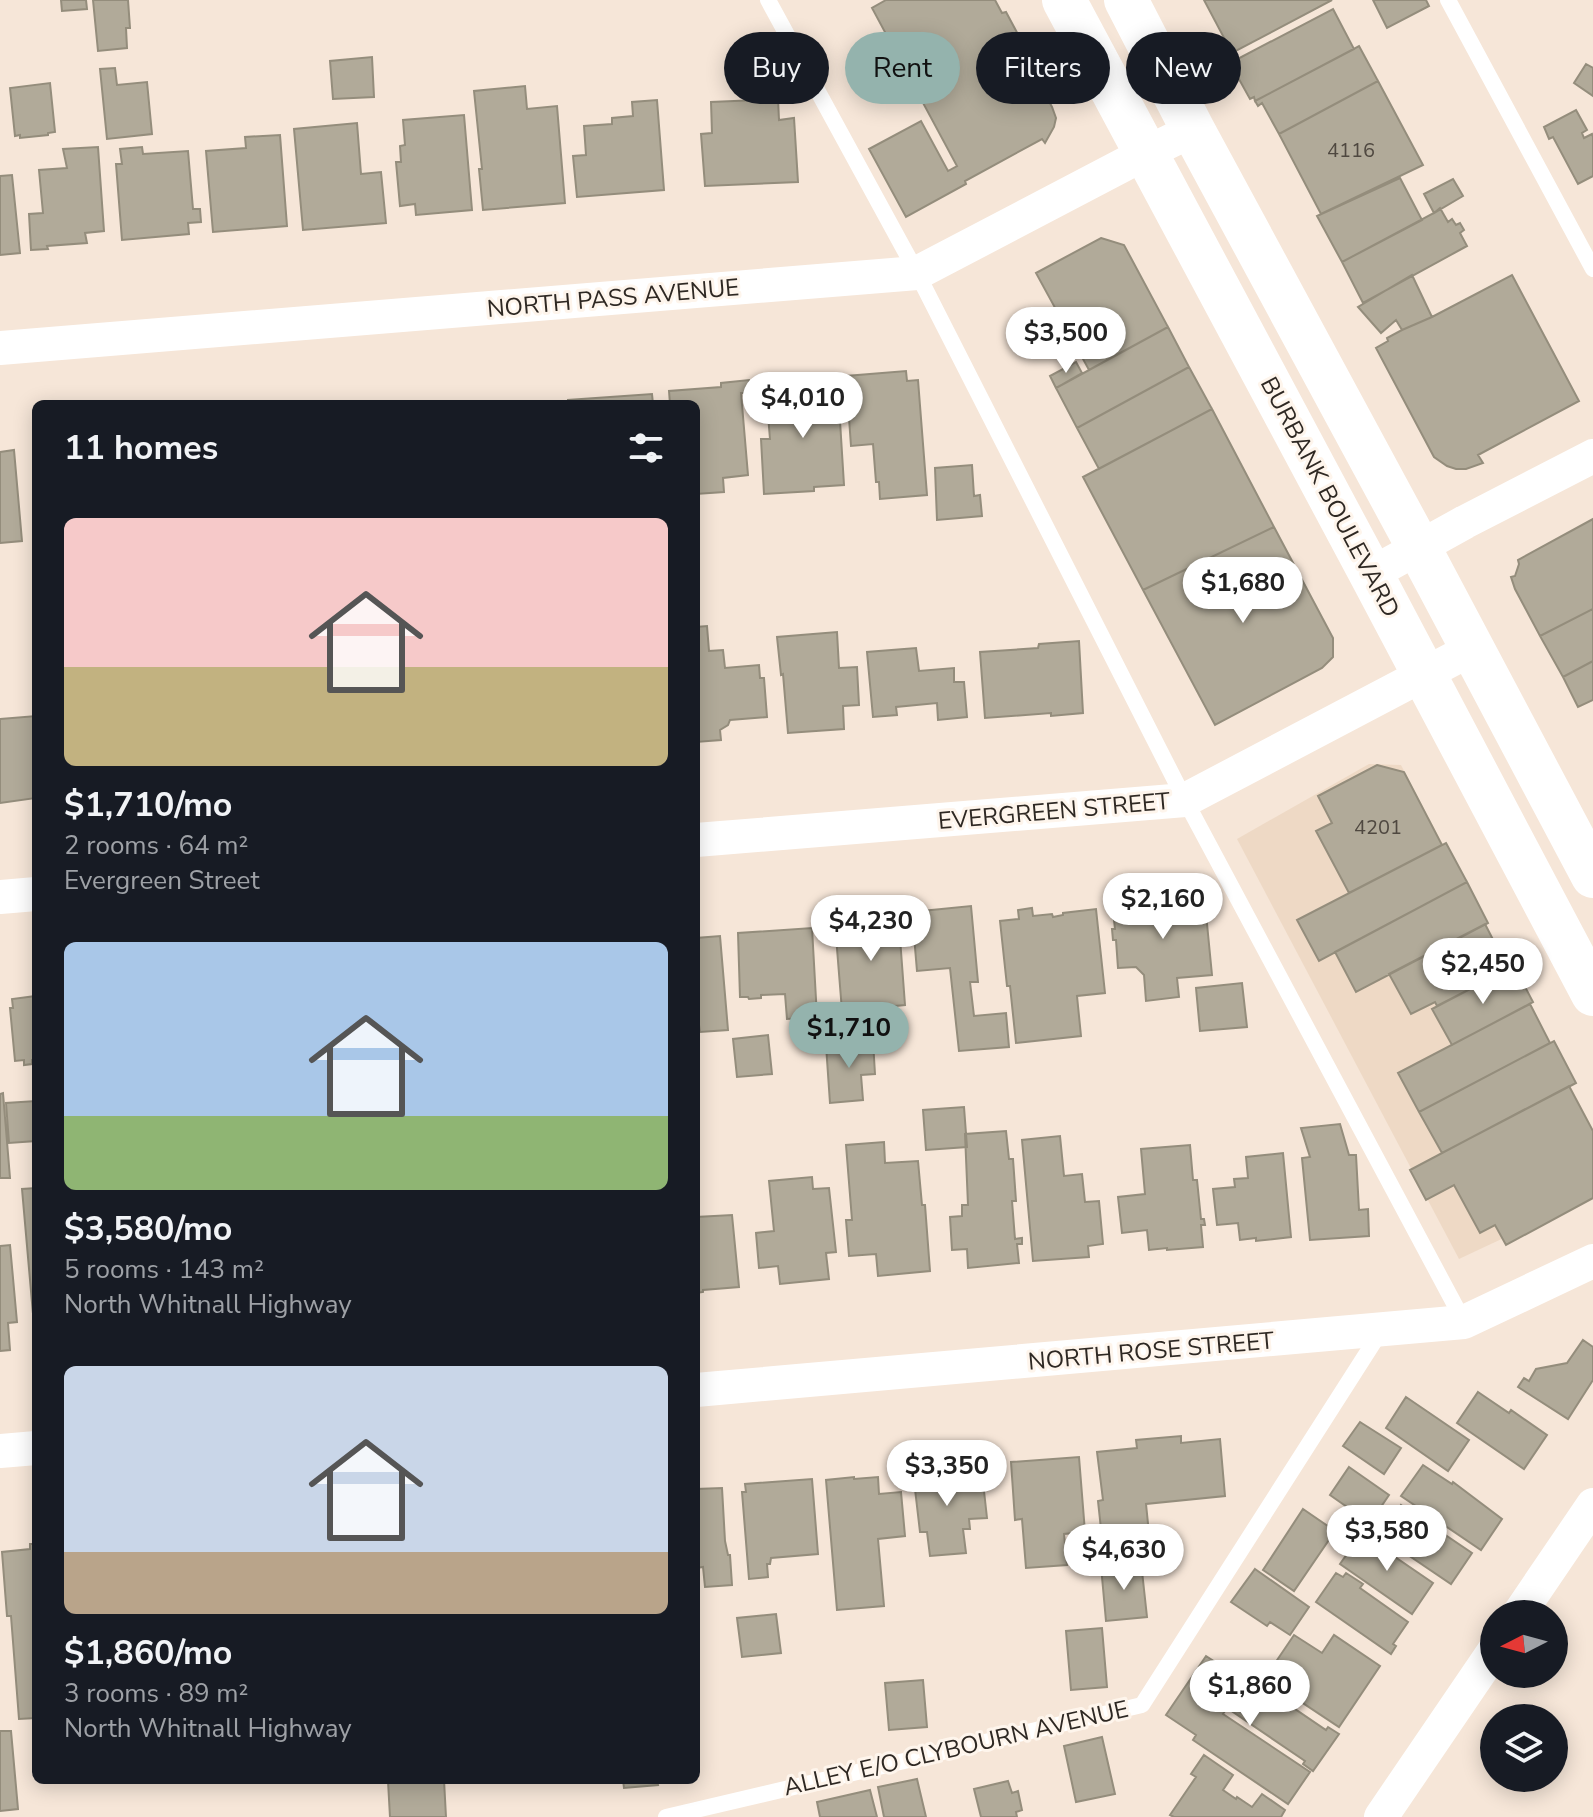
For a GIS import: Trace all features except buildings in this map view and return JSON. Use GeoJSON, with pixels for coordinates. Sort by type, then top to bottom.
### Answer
{"type":"FeatureCollection","features":[{"type":"Feature","properties":{"kind":"main road","name":"BURBANK BOULEVARD"},"geometry":{"type":"LineString","coordinates":[[1064,0],[1593,994]]}},
{"type":"Feature","properties":{"kind":"main road"},"geometry":{"type":"LineString","coordinates":[[1126,0],[1593,876]]}},
{"type":"Feature","properties":{"kind":"street","name":"NORTH PASS AVENUE"},"geometry":{"type":"LineString","coordinates":[[0,348],[917,273],[1193,130]]}},
{"type":"Feature","properties":{"kind":"street"},"geometry":{"type":"LineString","coordinates":[[1371,574],[1593,456]]}},
{"type":"Feature","properties":{"kind":"street","name":"EVERGREEN STREET"},"geometry":{"type":"LineString","coordinates":[[700,840],[1185,800],[1472,649]]}},
{"type":"Feature","properties":{"kind":"street"},"geometry":{"type":"LineString","coordinates":[[0,897],[32,894]]}},
{"type":"Feature","properties":{"kind":"street","name":"NORTH ROSE STREET"},"geometry":{"type":"LineString","coordinates":[[700,1390],[1464,1322],[1588,1267]]}},
{"type":"Feature","properties":{"kind":"street"},"geometry":{"type":"LineString","coordinates":[[0,1451],[32,1448]]}},
{"type":"Feature","properties":{"kind":"street"},"geometry":{"type":"LineString","coordinates":[[1529,1600],[1593,1505]]}},
{"type":"Feature","properties":{"kind":"street"},"geometry":{"type":"LineString","coordinates":[[1381,1817],[1480,1672]]}},
{"type":"Feature","properties":{"kind":"lane"},"geometry":{"type":"LineString","coordinates":[[768,0],[917,273],[1185,800],[1464,1322]]}},
{"type":"Feature","properties":{"kind":"lane"},"geometry":{"type":"LineString","coordinates":[[1448,0],[1593,269]]}},
{"type":"Feature","properties":{"kind":"lane","name":"ALLEY E/O CLYBOURN AVENUE"},"geometry":{"type":"LineString","coordinates":[[666,1817],[1142,1705],[1381,1331]]}},
{"type":"Feature","properties":{"kind":"shaded area"},"geometry":{"type":"Polygon","coordinates":[[[1369,764],[1401,765],[1593,1129],[1593,1196],[1459,1259],[1237,839],[1369,764]]]}}]}
